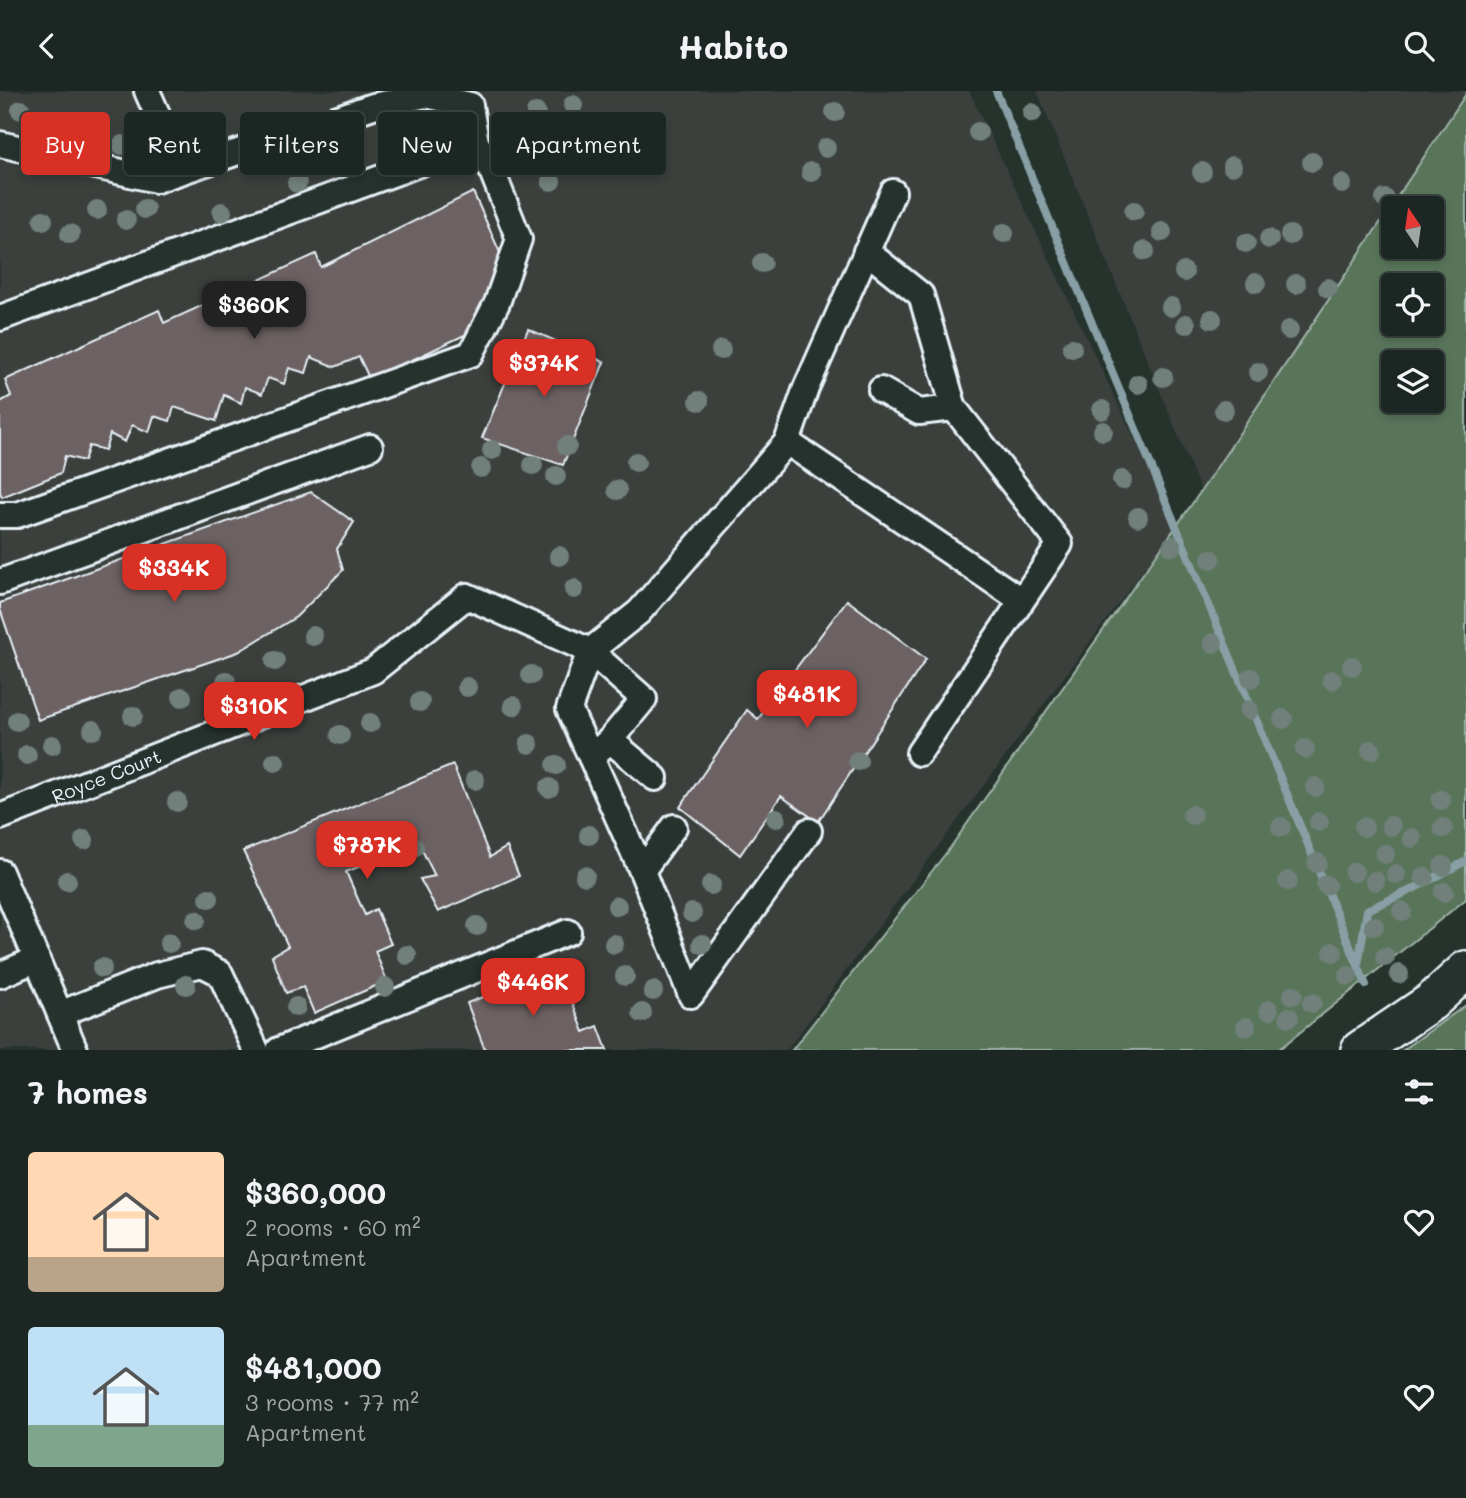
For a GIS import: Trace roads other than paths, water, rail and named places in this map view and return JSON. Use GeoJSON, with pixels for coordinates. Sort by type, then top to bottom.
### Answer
{"type":"FeatureCollection","features":[{"type":"Feature","properties":{"kind":"highway"},"geometry":{"type":"LineString","coordinates":[[1360,1050],[1431,1002],[1466,970]]}},
{"type":"Feature","properties":{"kind":"street"},"geometry":{"type":"LineString","coordinates":[[147,91],[156,112]]}},
{"type":"Feature","properties":{"kind":"street"},"geometry":{"type":"LineString","coordinates":[[226,156],[373,106],[426,93],[479,98],[477,128]]}},
{"type":"Feature","properties":{"kind":"street"},"geometry":{"type":"LineString","coordinates":[[0,144],[124,173]]}},
{"type":"Feature","properties":{"kind":"street"},"geometry":{"type":"LineString","coordinates":[[0,515],[17,515],[471,354],[497,303],[519,239],[488,161],[477,144]]}},
{"type":"Feature","properties":{"kind":"street"},"geometry":{"type":"LineString","coordinates":[[134,175],[156,180],[170,175]]}},
{"type":"Feature","properties":{"kind":"street"},"geometry":{"type":"LineString","coordinates":[[0,318],[389,175]]}},
{"type":"Feature","properties":{"kind":"street"},"geometry":{"type":"LineString","coordinates":[[809,831],[691,995],[642,871],[569,709],[590,651],[639,612],[788,442],[806,388],[893,192]]}},
{"type":"Feature","properties":{"kind":"street"},"geometry":{"type":"LineString","coordinates":[[866,251],[921,295],[954,408],[1060,544],[919,753]]}},
{"type":"Feature","properties":{"kind":"street"},"geometry":{"type":"LineString","coordinates":[[881,390],[919,412],[954,408]]}},
{"type":"Feature","properties":{"kind":"street"},"geometry":{"type":"LineString","coordinates":[[788,442],[1021,600]]}},
{"type":"Feature","properties":{"kind":"street"},"geometry":{"type":"LineString","coordinates":[[0,582],[370,447]]}},
{"type":"Feature","properties":{"kind":"street","name":"Royce Court"},"geometry":{"type":"LineString","coordinates":[[0,817],[373,671],[467,596],[590,651]]}},
{"type":"Feature","properties":{"kind":"street"},"geometry":{"type":"LineString","coordinates":[[590,651],[644,699],[610,740],[591,757]]}},
{"type":"Feature","properties":{"kind":"street"},"geometry":{"type":"LineString","coordinates":[[610,740],[655,778]]}},
{"type":"Feature","properties":{"kind":"street"},"geometry":{"type":"LineString","coordinates":[[642,871],[674,827]]}},
{"type":"Feature","properties":{"kind":"street"},"geometry":{"type":"LineString","coordinates":[[0,872],[75,1050]]}},
{"type":"Feature","properties":{"kind":"street"},"geometry":{"type":"LineString","coordinates":[[279,1050],[568,932]]}},
{"type":"Feature","properties":{"kind":"street"},"geometry":{"type":"LineString","coordinates":[[0,975],[37,959]]}},
{"type":"Feature","properties":{"kind":"street"},"geometry":{"type":"LineString","coordinates":[[60,1014],[157,975],[202,964],[220,973],[256,1050]]}},
{"type":"Feature","properties":{"kind":"waterway"},"geometry":{"type":"LineString","coordinates":[[996,91],[1366,985]]}},
{"type":"Feature","properties":{"kind":"waterway"},"geometry":{"type":"LineString","coordinates":[[1358,965],[1367,910],[1466,861]]}}]}
